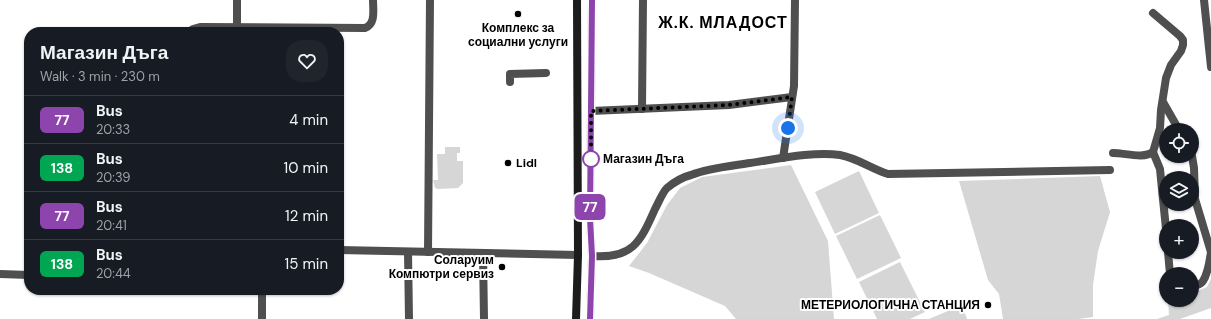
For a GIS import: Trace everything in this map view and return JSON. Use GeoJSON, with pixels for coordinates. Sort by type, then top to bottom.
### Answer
{"type":"FeatureCollection","features":[{"type":"Feature","properties":{"kind":"main road"},"geometry":{"type":"LineString","coordinates":[[576,319],[578,255],[577,0]]}},
{"type":"Feature","properties":{"kind":"main road"},"geometry":{"type":"LineString","coordinates":[[590,319],[592,256],[590,218],[592,0]]}},
{"type":"Feature","properties":{"kind":"main road"},"geometry":{"type":"LineString","coordinates":[[578,255],[592,256]]}},
{"type":"Feature","properties":{"kind":"street"},"geometry":{"type":"LineString","coordinates":[[237,0],[238,27]]}},
{"type":"Feature","properties":{"kind":"street"},"geometry":{"type":"LineString","coordinates":[[344,28],[365,28],[370,26],[373,21],[373,0]]}},
{"type":"Feature","properties":{"kind":"street"},"geometry":{"type":"LineString","coordinates":[[428,252],[430,0]]}},
{"type":"Feature","properties":{"kind":"street"},"geometry":{"type":"LineString","coordinates":[[642,109],[643,0]]}},
{"type":"Feature","properties":{"kind":"street"},"geometry":{"type":"LineString","coordinates":[[783,158],[794,86],[795,0]]}},
{"type":"Feature","properties":{"kind":"street"},"geometry":{"type":"LineString","coordinates":[[1204,0],[1211,67]]}},
{"type":"Feature","properties":{"kind":"street"},"geometry":{"type":"LineString","coordinates":[[1153,13],[1183,40],[1181,51],[1171,65],[1166,78],[1160,128],[1153,152],[1160,169],[1165,219]]}},
{"type":"Feature","properties":{"kind":"street"},"geometry":{"type":"LineString","coordinates":[[510,82],[510,74],[546,73]]}},
{"type":"Feature","properties":{"kind":"street"},"geometry":{"type":"LineString","coordinates":[[591,111],[729,105],[792,97]]}},
{"type":"Feature","properties":{"kind":"street"},"geometry":{"type":"LineString","coordinates":[[1163,102],[1175,123]]}},
{"type":"Feature","properties":{"kind":"street"},"geometry":{"type":"LineString","coordinates":[[1113,152],[1146,155],[1153,152]]}},
{"type":"Feature","properties":{"kind":"street"},"geometry":{"type":"LineString","coordinates":[[592,256],[605,257],[617,255],[630,249],[641,238],[666,189],[690,175],[716,168],[783,158],[815,155],[839,155],[848,156],[875,170],[888,174],[1110,170]]}},
{"type":"Feature","properties":{"kind":"street"},"geometry":{"type":"LineString","coordinates":[[1193,163],[1195,199],[1211,252],[1204,280],[1199,285]]}},
{"type":"Feature","properties":{"kind":"street"},"geometry":{"type":"LineString","coordinates":[[344,250],[578,255]]}},
{"type":"Feature","properties":{"kind":"street"},"geometry":{"type":"LineString","coordinates":[[408,252],[409,319]]}},
{"type":"Feature","properties":{"kind":"street"},"geometry":{"type":"LineString","coordinates":[[483,253],[484,319]]}},
{"type":"Feature","properties":{"kind":"street"},"geometry":{"type":"LineString","coordinates":[[0,274],[24,275]]}},
{"type":"Feature","properties":{"kind":"street"},"geometry":{"type":"LineString","coordinates":[[262,295],[262,319]]}},
{"type":"Feature","properties":{"kind":"shaded area"},"geometry":{"type":"Polygon","coordinates":[[[445,147],[460,147],[460,153],[457,153],[457,161],[463,161],[463,183],[458,188],[435,188],[433,180],[438,180],[437,154],[445,154],[445,147]]]}},
{"type":"Feature","properties":{"kind":"shaded area"},"geometry":{"type":"Polygon","coordinates":[[[791,165],[828,241],[834,319],[736,319],[725,306],[649,273],[629,266],[647,243],[667,205],[680,188],[702,177],[791,165]]]}},
{"type":"Feature","properties":{"kind":"shaded area"},"geometry":{"type":"Polygon","coordinates":[[[859,171],[879,213],[835,234],[815,192],[859,171]]]}},
{"type":"Feature","properties":{"kind":"shaded area"},"geometry":{"type":"Polygon","coordinates":[[[1100,176],[1110,212],[1098,251],[1093,285],[1093,317],[1078,319],[1003,319],[999,294],[988,280],[959,181],[1100,176]]]}},
{"type":"Feature","properties":{"kind":"shaded area"},"geometry":{"type":"Polygon","coordinates":[[[880,215],[901,258],[857,279],[836,236],[880,215]]]}},
{"type":"Feature","properties":{"kind":"shaded area"},"geometry":{"type":"Polygon","coordinates":[[[900,262],[925,312],[910,319],[877,319],[859,282],[900,262]]]}},
{"type":"Feature","properties":{"kind":"shaded area"},"geometry":{"type":"Polygon","coordinates":[[[1211,279],[1211,308],[1180,319],[1157,319],[1169,315],[1168,307],[1199,307],[1199,290],[1207,287],[1211,279]]]}},
{"type":"Feature","properties":{"kind":"shaded area"},"geometry":{"type":"Polygon","coordinates":[[[962,305],[967,319],[929,319],[962,305]]]}},
{"type":"Feature","properties":{"kind":"bus line","name":"77"},"geometry":{"type":"LineString","coordinates":[[590,319],[592,256],[590,218],[592,0]]}},
{"type":"Feature","properties":{"kind":"place","name":"Комплекс за социални услуги"},"geometry":{"type":"Point","coordinates":[518,14]}},
{"type":"Feature","properties":{"kind":"place","name":"Магазин Дъга"},"geometry":{"type":"Point","coordinates":[591,159]}},
{"type":"Feature","properties":{"kind":"place","name":"Lidl"},"geometry":{"type":"Point","coordinates":[508,163]}},
{"type":"Feature","properties":{"kind":"place","name":"Соларуим Компютри сервиз"},"geometry":{"type":"Point","coordinates":[502,267]}},
{"type":"Feature","properties":{"kind":"place","name":"МЕТЕРИОЛОГИЧНА СТАНЦИЯ"},"geometry":{"type":"Point","coordinates":[988,305]}},
{"type":"Feature","properties":{"kind":"district","name":"Ж.К. МЛАДОСТ"},"geometry":{"type":"Point","coordinates":[723,22]}},
{"type":"Feature","properties":{"kind":"route"},"geometry":{"type":"LineString","coordinates":[[591,159],[591,111],[729,105],[792,97],[788,128]]}}]}
